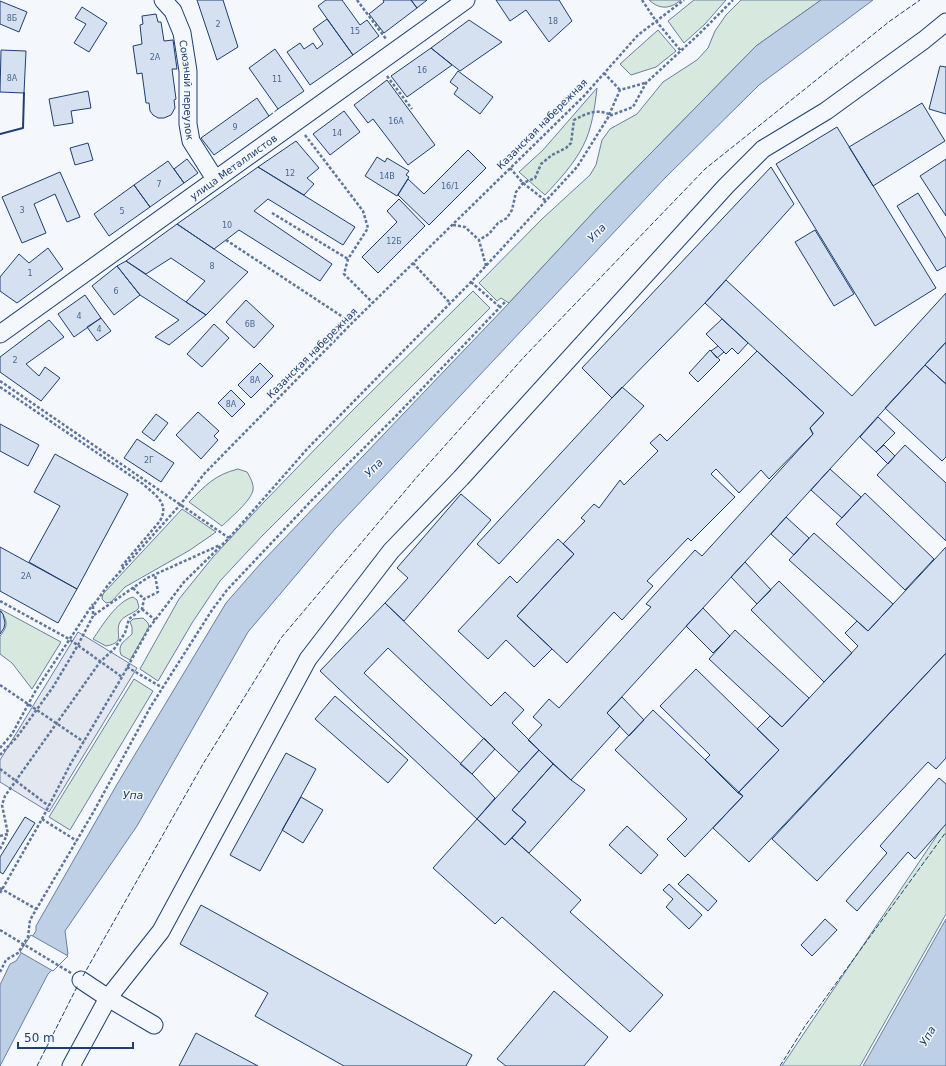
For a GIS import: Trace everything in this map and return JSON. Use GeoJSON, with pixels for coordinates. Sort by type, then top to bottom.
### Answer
{"type":"FeatureCollection","features":[{"type":"Feature","properties":{"kind":"street","name":"Союзный переулок"},"geometry":{"type":"LineString","coordinates":[[163,0],[173,10],[182,33],[188,70],[188,124],[191,141],[215,179]]}},
{"type":"Feature","properties":{"kind":"street","name":"улица Металлистов"},"geometry":{"type":"LineString","coordinates":[[4,325],[215,179],[466,0]]}},
{"type":"Feature","properties":{"kind":"street"},"geometry":{"type":"LineString","coordinates":[[71,1066],[108,998],[161,931],[308,659],[391,551],[461,478],[726,186],[763,149],[826,111],[924,40],[946,22]]}},
{"type":"Feature","properties":{"kind":"street"},"geometry":{"type":"LineString","coordinates":[[76,976],[108,998],[154,1025]]}},
{"type":"Feature","properties":{"kind":"path"},"geometry":{"type":"LineString","coordinates":[[357,0],[395,51]]}},
{"type":"Feature","properties":{"kind":"path"},"geometry":{"type":"LineString","coordinates":[[642,0],[656,21],[681,51]]}},
{"type":"Feature","properties":{"kind":"path","name":"Казанская набережная"},"geometry":{"type":"LineString","coordinates":[[0,755],[17,737],[53,687],[78,645],[93,616],[94,606],[108,584],[180,505],[204,474],[352,323],[584,96],[638,35],[684,0]]}},
{"type":"Feature","properties":{"kind":"path"},"geometry":{"type":"LineString","coordinates":[[479,240],[489,234],[498,223],[508,218],[512,210],[516,192],[523,183],[535,178],[541,164],[552,155],[566,148],[571,143],[574,120],[584,115],[600,111],[609,115],[633,107],[646,83],[733,0]]}},
{"type":"Feature","properties":{"kind":"path"},"geometry":{"type":"LineString","coordinates":[[378,63],[412,109]]}},
{"type":"Feature","properties":{"kind":"path"},"geometry":{"type":"LineString","coordinates":[[604,73],[620,90]]}},
{"type":"Feature","properties":{"kind":"path"},"geometry":{"type":"LineString","coordinates":[[620,90],[646,83]]}},
{"type":"Feature","properties":{"kind":"path"},"geometry":{"type":"LineString","coordinates":[[36,909],[1,890],[149,628],[184,582],[229,538],[308,448],[471,282],[577,167],[609,115],[620,90]]}},
{"type":"Feature","properties":{"kind":"path"},"geometry":{"type":"LineString","coordinates":[[295,122],[363,211],[368,228],[348,259],[344,274],[373,303]]}},
{"type":"Feature","properties":{"kind":"path"},"geometry":{"type":"LineString","coordinates":[[510,168],[523,183],[546,200]]}},
{"type":"Feature","properties":{"kind":"path"},"geometry":{"type":"LineString","coordinates":[[272,212],[348,259]]}},
{"type":"Feature","properties":{"kind":"path"},"geometry":{"type":"LineString","coordinates":[[453,225],[465,227],[479,240],[486,266]]}},
{"type":"Feature","properties":{"kind":"path"},"geometry":{"type":"LineString","coordinates":[[226,240],[352,323]]}},
{"type":"Feature","properties":{"kind":"path"},"geometry":{"type":"LineString","coordinates":[[414,263],[450,303]]}},
{"type":"Feature","properties":{"kind":"path"},"geometry":{"type":"LineString","coordinates":[[471,282],[501,308]]}},
{"type":"Feature","properties":{"kind":"path"},"geometry":{"type":"LineString","coordinates":[[0,972],[6,960],[18,953],[28,937],[30,920],[94,811],[151,706],[212,610],[227,590],[312,500],[395,417],[501,308],[505,302]]}},
{"type":"Feature","properties":{"kind":"path"},"geometry":{"type":"LineString","coordinates":[[0,381],[229,538]]}},
{"type":"Feature","properties":{"kind":"path"},"geometry":{"type":"LineString","coordinates":[[0,387],[143,484],[161,501],[164,509],[164,515],[160,521],[107,583],[36,690],[12,734],[0,748]]}},
{"type":"Feature","properties":{"kind":"path"},"geometry":{"type":"LineString","coordinates":[[93,616],[133,588],[155,575],[223,543]]}},
{"type":"Feature","properties":{"kind":"path"},"geometry":{"type":"LineString","coordinates":[[144,599],[158,592],[155,575]]}},
{"type":"Feature","properties":{"kind":"path"},"geometry":{"type":"LineString","coordinates":[[133,588],[144,599]]}},
{"type":"Feature","properties":{"kind":"path"},"geometry":{"type":"LineString","coordinates":[[0,849],[8,834],[2,805],[5,796],[100,662],[114,649],[125,633],[129,620],[142,609],[144,599]]}},
{"type":"Feature","properties":{"kind":"path"},"geometry":{"type":"LineString","coordinates":[[0,601],[69,639],[122,678]]}},
{"type":"Feature","properties":{"kind":"path"},"geometry":{"type":"LineString","coordinates":[[142,609],[155,620]]}},
{"type":"Feature","properties":{"kind":"path"},"geometry":{"type":"LineString","coordinates":[[127,668],[162,688]]}},
{"type":"Feature","properties":{"kind":"path"},"geometry":{"type":"LineString","coordinates":[[0,685],[84,742]]}},
{"type":"Feature","properties":{"kind":"path"},"geometry":{"type":"LineString","coordinates":[[0,769],[49,806]]}},
{"type":"Feature","properties":{"kind":"path"},"geometry":{"type":"LineString","coordinates":[[42,819],[77,840]]}},
{"type":"Feature","properties":{"kind":"path"},"geometry":{"type":"LineString","coordinates":[[0,836],[8,834]]}},
{"type":"Feature","properties":{"kind":"path"},"geometry":{"type":"LineString","coordinates":[[0,930],[76,976]]}},
{"type":"Feature","properties":{"kind":"shaded area"},"geometry":{"type":"Polygon","coordinates":[[[649,0],[681,0],[669,7],[661,7],[649,0]]]}},
{"type":"Feature","properties":{"kind":"shaded area"},"geometry":{"type":"Polygon","coordinates":[[[694,0],[726,0],[705,24],[684,43],[668,21],[694,0]]]}},
{"type":"Feature","properties":{"kind":"shaded area"},"geometry":{"type":"Polygon","coordinates":[[[741,0],[821,0],[756,46],[601,204],[509,303],[501,298],[497,301],[479,283],[542,219],[590,175],[596,165],[602,140],[610,129],[637,114],[663,82],[697,60],[708,48],[715,31],[726,15],[741,0]]]}},
{"type":"Feature","properties":{"kind":"shaded area"},"geometry":{"type":"Polygon","coordinates":[[[658,30],[676,51],[656,67],[631,75],[620,64],[658,30]]]}},
{"type":"Feature","properties":{"kind":"shaded area"},"geometry":{"type":"Polygon","coordinates":[[[597,88],[591,125],[583,146],[561,178],[545,195],[519,172],[543,150],[597,88]]]}},
{"type":"Feature","properties":{"kind":"shaded area"},"geometry":{"type":"Polygon","coordinates":[[[473,291],[490,308],[262,536],[220,581],[192,623],[158,681],[140,669],[179,599],[213,557],[351,412],[473,291]]]}},
{"type":"Feature","properties":{"kind":"shaded area"},"geometry":{"type":"Polygon","coordinates":[[[238,469],[247,472],[252,483],[253,490],[244,504],[222,526],[189,502],[210,482],[222,474],[238,469]]]}},
{"type":"Feature","properties":{"kind":"shaded area"},"geometry":{"type":"Polygon","coordinates":[[[182,509],[216,532],[190,550],[125,587],[111,602],[106,603],[102,599],[103,594],[182,509]]]}},
{"type":"Feature","properties":{"kind":"shaded area"},"geometry":{"type":"Polygon","coordinates":[[[133,597],[137,600],[139,607],[136,611],[120,622],[118,640],[106,646],[93,639],[105,621],[121,603],[133,597]]]}},
{"type":"Feature","properties":{"kind":"shaded area"},"geometry":{"type":"Polygon","coordinates":[[[0,609],[61,642],[32,689],[12,663],[0,654],[0,636],[5,628],[6,622],[0,609]]]}},
{"type":"Feature","properties":{"kind":"shaded area"},"geometry":{"type":"Polygon","coordinates":[[[143,618],[148,623],[149,627],[130,660],[121,655],[120,648],[124,641],[132,634],[130,622],[133,619],[143,618]]]}},
{"type":"Feature","properties":{"kind":"shaded area"},"geometry":{"type":"Polygon","coordinates":[[[78,632],[137,668],[49,812],[0,782],[0,760],[78,632]]]}},
{"type":"Feature","properties":{"kind":"shaded area"},"geometry":{"type":"Polygon","coordinates":[[[134,679],[153,691],[70,830],[49,817],[134,679]]]}},
{"type":"Feature","properties":{"kind":"shaded area"},"geometry":{"type":"Polygon","coordinates":[[[946,822],[946,914],[860,1066],[782,1066],[946,822]]]}},
{"type":"Feature","properties":{"kind":"water","name":"Упа"},"geometry":{"type":"Polygon","coordinates":[[[821,0],[873,0],[759,85],[665,178],[335,529],[248,632],[137,826],[65,931],[68,954],[48,974],[0,1066],[0,985],[10,964],[16,961],[36,931],[36,926],[116,786],[226,603],[261,563],[509,303],[601,204],[756,46],[821,0]]]}},
{"type":"Feature","properties":{"kind":"water","name":"Упа"},"geometry":{"type":"Polygon","coordinates":[[[946,919],[946,1066],[863,1066],[946,919]]]}},
{"type":"Feature","properties":{"kind":"pier"},"geometry":{"type":"Polygon","coordinates":[[[31,935],[68,956],[53,971],[20,952],[31,935]]]}},
{"type":"Feature","properties":{"kind":"building"},"geometry":{"type":"Polygon","coordinates":[[[197,0],[223,0],[238,47],[217,60],[197,0]]]}},
{"type":"Feature","properties":{"kind":"building"},"geometry":{"type":"Polygon","coordinates":[[[326,0],[342,0],[360,25],[367,20],[379,36],[353,55],[318,6],[326,0]]]}},
{"type":"Feature","properties":{"kind":"building"},"geometry":{"type":"Polygon","coordinates":[[[383,0],[411,0],[417,8],[384,33],[369,14],[384,2],[383,0]]]}},
{"type":"Feature","properties":{"kind":"building"},"geometry":{"type":"Polygon","coordinates":[[[411,0],[427,0],[417,8],[411,0]]]}},
{"type":"Feature","properties":{"kind":"building"},"geometry":{"type":"Polygon","coordinates":[[[496,0],[559,0],[572,21],[549,42],[526,10],[510,21],[496,0]]]}},
{"type":"Feature","properties":{"kind":"building"},"geometry":{"type":"Polygon","coordinates":[[[0,1],[27,12],[19,32],[0,24],[0,1]]]}},
{"type":"Feature","properties":{"kind":"building"},"geometry":{"type":"Polygon","coordinates":[[[82,7],[107,23],[89,52],[74,43],[86,24],[75,18],[82,7]]]}},
{"type":"Feature","properties":{"kind":"building"},"geometry":{"type":"Polygon","coordinates":[[[156,14],[158,22],[161,22],[164,41],[173,40],[177,69],[172,69],[176,99],[174,100],[175,108],[171,115],[164,118],[158,118],[153,115],[150,111],[149,103],[146,103],[142,73],[137,74],[133,46],[142,44],[140,25],[143,24],[142,16],[156,14]]]}},
{"type":"Feature","properties":{"kind":"building"},"geometry":{"type":"Polygon","coordinates":[[[327,19],[353,55],[310,85],[287,52],[300,43],[304,49],[313,43],[317,49],[323,44],[313,29],[327,19]]]}},
{"type":"Feature","properties":{"kind":"building"},"geometry":{"type":"Polygon","coordinates":[[[469,20],[502,42],[460,71],[431,48],[469,20]]]}},
{"type":"Feature","properties":{"kind":"building"},"geometry":{"type":"Polygon","coordinates":[[[431,48],[452,65],[407,97],[391,76],[431,48]]]}},
{"type":"Feature","properties":{"kind":"building"},"geometry":{"type":"Polygon","coordinates":[[[275,49],[304,91],[278,109],[249,68],[275,49]]]}},
{"type":"Feature","properties":{"kind":"building"},"geometry":{"type":"Polygon","coordinates":[[[1,50],[26,51],[24,93],[0,92],[1,50]]]}},
{"type":"Feature","properties":{"kind":"building"},"geometry":{"type":"Polygon","coordinates":[[[940,66],[946,67],[946,114],[929,109],[940,66]]]}},
{"type":"Feature","properties":{"kind":"building"},"geometry":{"type":"Polygon","coordinates":[[[458,71],[493,97],[480,114],[454,94],[458,88],[450,82],[458,71]]]}},
{"type":"Feature","properties":{"kind":"building"},"geometry":{"type":"Polygon","coordinates":[[[387,80],[435,145],[408,165],[373,119],[368,123],[354,105],[387,80]]]}},
{"type":"Feature","properties":{"kind":"building"},"geometry":{"type":"Polygon","coordinates":[[[88,91],[91,108],[71,111],[73,123],[54,126],[49,99],[88,91]]]}},
{"type":"Feature","properties":{"kind":"building"},"geometry":{"type":"Polygon","coordinates":[[[257,98],[269,116],[214,155],[201,138],[257,98]]]}},
{"type":"Feature","properties":{"kind":"building"},"geometry":{"type":"Polygon","coordinates":[[[922,103],[945,141],[873,186],[849,147],[922,103]]]}},
{"type":"Feature","properties":{"kind":"building"},"geometry":{"type":"Polygon","coordinates":[[[344,111],[360,132],[330,155],[313,134],[344,111]]]}},
{"type":"Feature","properties":{"kind":"building"},"geometry":{"type":"Polygon","coordinates":[[[837,127],[936,288],[875,326],[776,164],[837,127]]]}},
{"type":"Feature","properties":{"kind":"building"},"geometry":{"type":"Polygon","coordinates":[[[296,141],[319,168],[307,178],[314,184],[304,195],[258,167],[296,141]]]}},
{"type":"Feature","properties":{"kind":"building"},"geometry":{"type":"Polygon","coordinates":[[[88,143],[93,160],[75,165],[70,148],[88,143]]]}},
{"type":"Feature","properties":{"kind":"building"},"geometry":{"type":"Polygon","coordinates":[[[468,150],[486,168],[429,225],[398,195],[408,179],[424,194],[468,150]]]}},
{"type":"Feature","properties":{"kind":"building"},"geometry":{"type":"Polygon","coordinates":[[[377,157],[385,162],[387,158],[409,171],[406,175],[409,177],[397,196],[365,176],[377,157]]]}},
{"type":"Feature","properties":{"kind":"building"},"geometry":{"type":"Polygon","coordinates":[[[187,159],[198,173],[184,183],[174,169],[187,159]]]}},
{"type":"Feature","properties":{"kind":"building"},"geometry":{"type":"Polygon","coordinates":[[[946,159],[946,216],[920,176],[946,159]]]}},
{"type":"Feature","properties":{"kind":"building"},"geometry":{"type":"Polygon","coordinates":[[[168,161],[184,183],[150,207],[134,185],[168,161]]]}},
{"type":"Feature","properties":{"kind":"building"},"geometry":{"type":"Polygon","coordinates":[[[258,167],[355,227],[343,245],[268,199],[254,211],[332,264],[320,281],[239,230],[214,249],[177,224],[258,167]]]}},
{"type":"Feature","properties":{"kind":"building"},"geometry":{"type":"Polygon","coordinates":[[[771,167],[794,204],[705,303],[612,398],[582,368],[771,167]]]}},
{"type":"Feature","properties":{"kind":"building"},"geometry":{"type":"Polygon","coordinates":[[[60,172],[80,217],[67,222],[55,194],[34,204],[46,233],[22,243],[2,197],[60,172]]]}},
{"type":"Feature","properties":{"kind":"building"},"geometry":{"type":"Polygon","coordinates":[[[134,185],[150,207],[109,236],[94,214],[134,185]]]}},
{"type":"Feature","properties":{"kind":"building"},"geometry":{"type":"Polygon","coordinates":[[[918,193],[946,239],[946,266],[937,271],[897,206],[918,193]]]}},
{"type":"Feature","properties":{"kind":"building"},"geometry":{"type":"Polygon","coordinates":[[[399,199],[425,226],[378,273],[362,257],[397,222],[387,211],[399,199]]]}},
{"type":"Feature","properties":{"kind":"building"},"geometry":{"type":"Polygon","coordinates":[[[177,224],[248,272],[206,315],[186,302],[205,281],[171,258],[146,274],[126,261],[177,224]]]}},
{"type":"Feature","properties":{"kind":"building"},"geometry":{"type":"Polygon","coordinates":[[[815,230],[854,294],[834,306],[795,242],[815,230]]]}},
{"type":"Feature","properties":{"kind":"building"},"geometry":{"type":"Polygon","coordinates":[[[48,248],[63,269],[17,303],[0,291],[0,277],[19,254],[29,263],[48,248]]]}},
{"type":"Feature","properties":{"kind":"building"},"geometry":{"type":"Polygon","coordinates":[[[126,261],[206,315],[169,345],[155,337],[179,320],[140,295],[117,266],[126,261]]]}},
{"type":"Feature","properties":{"kind":"building"},"geometry":{"type":"Polygon","coordinates":[[[117,266],[140,295],[114,315],[92,286],[117,266]]]}},
{"type":"Feature","properties":{"kind":"building"},"geometry":{"type":"Polygon","coordinates":[[[726,280],[852,396],[946,293],[946,342],[607,713],[620,726],[571,780],[528,740],[542,725],[533,717],[549,699],[559,708],[651,607],[646,604],[695,550],[702,556],[813,434],[810,428],[824,413],[705,303],[726,280]]]}},
{"type":"Feature","properties":{"kind":"building"},"geometry":{"type":"Polygon","coordinates":[[[85,295],[101,318],[74,337],[58,314],[85,295]]]}},
{"type":"Feature","properties":{"kind":"building"},"geometry":{"type":"Polygon","coordinates":[[[246,300],[274,326],[254,348],[226,322],[246,300]]]}},
{"type":"Feature","properties":{"kind":"building"},"geometry":{"type":"Polygon","coordinates":[[[101,318],[111,331],[97,341],[87,327],[101,318]]]}},
{"type":"Feature","properties":{"kind":"building"},"geometry":{"type":"Polygon","coordinates":[[[722,319],[748,343],[738,354],[732,348],[726,354],[706,334],[722,319]]]}},
{"type":"Feature","properties":{"kind":"building"},"geometry":{"type":"Polygon","coordinates":[[[49,320],[64,337],[26,364],[39,376],[45,367],[60,378],[41,401],[0,372],[0,357],[49,320]]]}},
{"type":"Feature","properties":{"kind":"building"},"geometry":{"type":"Polygon","coordinates":[[[214,324],[229,338],[202,367],[187,354],[214,324]]]}},
{"type":"Feature","properties":{"kind":"building"},"geometry":{"type":"Polygon","coordinates":[[[946,342],[946,384],[925,365],[946,342]]]}},
{"type":"Feature","properties":{"kind":"building"},"geometry":{"type":"Polygon","coordinates":[[[718,346],[724,352],[717,358],[711,351],[718,346]]]}},
{"type":"Feature","properties":{"kind":"building"},"geometry":{"type":"Polygon","coordinates":[[[710,350],[720,360],[698,382],[689,373],[710,350]]]}},
{"type":"Feature","properties":{"kind":"building"},"geometry":{"type":"Polygon","coordinates":[[[757,351],[824,413],[810,428],[813,434],[769,479],[761,470],[739,493],[716,469],[711,474],[735,497],[691,541],[688,538],[647,581],[653,586],[622,620],[614,612],[567,663],[517,616],[574,554],[563,544],[585,521],[581,518],[594,504],[599,508],[620,480],[624,485],[658,451],[650,443],[660,434],[667,441],[757,351]]]}},
{"type":"Feature","properties":{"kind":"building"},"geometry":{"type":"Polygon","coordinates":[[[260,363],[273,376],[251,398],[238,385],[260,363]]]}},
{"type":"Feature","properties":{"kind":"building"},"geometry":{"type":"Polygon","coordinates":[[[925,365],[946,384],[946,457],[942,461],[885,408],[925,365]]]}},
{"type":"Feature","properties":{"kind":"building"},"geometry":{"type":"Polygon","coordinates":[[[622,387],[644,406],[499,564],[477,544],[622,387]]]}},
{"type":"Feature","properties":{"kind":"building"},"geometry":{"type":"Polygon","coordinates":[[[231,390],[245,404],[232,417],[218,403],[231,390]]]}},
{"type":"Feature","properties":{"kind":"building"},"geometry":{"type":"Polygon","coordinates":[[[198,412],[219,431],[214,436],[218,440],[201,459],[176,435],[198,412]]]}},
{"type":"Feature","properties":{"kind":"building"},"geometry":{"type":"Polygon","coordinates":[[[156,414],[168,423],[154,441],[142,432],[156,414]]]}},
{"type":"Feature","properties":{"kind":"building"},"geometry":{"type":"Polygon","coordinates":[[[878,417],[895,433],[876,452],[860,437],[878,417]]]}},
{"type":"Feature","properties":{"kind":"building"},"geometry":{"type":"Polygon","coordinates":[[[0,424],[39,445],[28,466],[0,451],[0,424]]]}},
{"type":"Feature","properties":{"kind":"building"},"geometry":{"type":"Polygon","coordinates":[[[137,439],[174,463],[161,482],[124,458],[137,439]]]}},
{"type":"Feature","properties":{"kind":"building"},"geometry":{"type":"Polygon","coordinates":[[[884,445],[895,456],[888,464],[876,452],[884,445]]]}},
{"type":"Feature","properties":{"kind":"building"},"geometry":{"type":"Polygon","coordinates":[[[905,445],[946,483],[946,541],[877,475],[905,445]]]}},
{"type":"Feature","properties":{"kind":"building"},"geometry":{"type":"Polygon","coordinates":[[[55,454],[128,494],[77,589],[29,562],[60,506],[34,492],[55,454]]]}},
{"type":"Feature","properties":{"kind":"building"},"geometry":{"type":"Polygon","coordinates":[[[830,469],[861,497],[842,518],[811,490],[830,469]]]}},
{"type":"Feature","properties":{"kind":"building"},"geometry":{"type":"Polygon","coordinates":[[[865,493],[934,559],[905,590],[836,524],[865,493]]]}},
{"type":"Feature","properties":{"kind":"building"},"geometry":{"type":"Polygon","coordinates":[[[461,494],[491,520],[404,621],[385,603],[408,578],[397,568],[461,494]]]}},
{"type":"Feature","properties":{"kind":"building"},"geometry":{"type":"Polygon","coordinates":[[[786,517],[809,538],[794,555],[771,534],[786,517]]]}},
{"type":"Feature","properties":{"kind":"building"},"geometry":{"type":"Polygon","coordinates":[[[814,533],[893,604],[868,631],[789,560],[814,533]]]}},
{"type":"Feature","properties":{"kind":"building"},"geometry":{"type":"Polygon","coordinates":[[[558,539],[574,554],[517,616],[552,649],[534,667],[506,640],[488,659],[458,631],[510,576],[517,583],[558,539]]]}},
{"type":"Feature","properties":{"kind":"building"},"geometry":{"type":"Polygon","coordinates":[[[0,547],[77,589],[58,623],[0,591],[0,547]]]}},
{"type":"Feature","properties":{"kind":"building"},"geometry":{"type":"Polygon","coordinates":[[[946,547],[946,653],[749,862],[713,828],[743,796],[738,793],[779,750],[757,729],[770,716],[782,727],[858,646],[845,633],[857,621],[868,631],[946,547]]]}},
{"type":"Feature","properties":{"kind":"building"},"geometry":{"type":"Polygon","coordinates":[[[745,562],[771,590],[757,604],[731,577],[745,562]]]}},
{"type":"Feature","properties":{"kind":"building"},"geometry":{"type":"Polygon","coordinates":[[[779,581],[852,653],[824,682],[751,610],[779,581]]]}},
{"type":"Feature","properties":{"kind":"building"},"geometry":{"type":"Polygon","coordinates":[[[385,603],[491,706],[505,692],[524,710],[512,723],[539,750],[519,772],[388,648],[364,673],[472,774],[495,798],[477,819],[320,671],[385,603]]]}},
{"type":"Feature","properties":{"kind":"building"},"geometry":{"type":"Polygon","coordinates":[[[703,608],[730,636],[713,653],[686,626],[703,608]]]}},
{"type":"Feature","properties":{"kind":"building"},"geometry":{"type":"Polygon","coordinates":[[[0,611],[3,614],[5,623],[0,634],[0,611]]]}},
{"type":"Feature","properties":{"kind":"building"},"geometry":{"type":"Polygon","coordinates":[[[735,630],[809,698],[782,727],[709,659],[735,630]]]}},
{"type":"Feature","properties":{"kind":"building"},"geometry":{"type":"Polygon","coordinates":[[[946,653],[946,758],[936,769],[928,762],[817,881],[772,839],[946,653]]]}},
{"type":"Feature","properties":{"kind":"building"},"geometry":{"type":"Polygon","coordinates":[[[696,669],[779,750],[738,793],[705,760],[710,755],[660,706],[696,669]]]}},
{"type":"Feature","properties":{"kind":"building"},"geometry":{"type":"Polygon","coordinates":[[[335,696],[408,760],[388,783],[315,719],[335,696]]]}},
{"type":"Feature","properties":{"kind":"building"},"geometry":{"type":"Polygon","coordinates":[[[622,697],[644,720],[629,736],[607,713],[622,697]]]}},
{"type":"Feature","properties":{"kind":"building"},"geometry":{"type":"Polygon","coordinates":[[[653,710],[743,796],[685,857],[667,839],[687,819],[615,750],[653,710]]]}},
{"type":"Feature","properties":{"kind":"building"},"geometry":{"type":"Polygon","coordinates":[[[484,738],[495,749],[472,774],[460,764],[484,738]]]}},
{"type":"Feature","properties":{"kind":"building"},"geometry":{"type":"Polygon","coordinates":[[[539,750],[553,764],[512,810],[526,822],[505,845],[477,819],[539,750]]]}},
{"type":"Feature","properties":{"kind":"building"},"geometry":{"type":"Polygon","coordinates":[[[286,753],[316,769],[260,871],[230,855],[286,753]]]}},
{"type":"Feature","properties":{"kind":"building"},"geometry":{"type":"Polygon","coordinates":[[[553,764],[585,790],[529,853],[512,838],[526,822],[512,810],[553,764]]]}},
{"type":"Feature","properties":{"kind":"building"},"geometry":{"type":"Polygon","coordinates":[[[939,778],[946,784],[946,824],[915,859],[908,852],[857,911],[846,901],[887,853],[880,846],[939,778]]]}},
{"type":"Feature","properties":{"kind":"building"},"geometry":{"type":"Polygon","coordinates":[[[301,797],[323,810],[303,843],[282,830],[301,797]]]}},
{"type":"Feature","properties":{"kind":"building"},"geometry":{"type":"Polygon","coordinates":[[[25,817],[35,823],[3,874],[0,872],[0,857],[25,817]]]}},
{"type":"Feature","properties":{"kind":"building"},"geometry":{"type":"Polygon","coordinates":[[[477,819],[505,845],[512,838],[581,900],[570,912],[663,995],[630,1032],[502,917],[495,924],[433,868],[477,819]]]}},
{"type":"Feature","properties":{"kind":"building"},"geometry":{"type":"Polygon","coordinates":[[[627,826],[658,855],[641,874],[609,845],[627,826]]]}},
{"type":"Feature","properties":{"kind":"building"},"geometry":{"type":"Polygon","coordinates":[[[688,874],[717,901],[708,911],[678,884],[688,874]]]}},
{"type":"Feature","properties":{"kind":"building"},"geometry":{"type":"Polygon","coordinates":[[[669,884],[702,915],[689,929],[666,907],[673,899],[663,890],[669,884]]]}},
{"type":"Feature","properties":{"kind":"building"},"geometry":{"type":"Polygon","coordinates":[[[201,905],[472,1055],[466,1066],[344,1066],[255,1016],[268,993],[180,944],[201,905]]]}},
{"type":"Feature","properties":{"kind":"building"},"geometry":{"type":"Polygon","coordinates":[[[825,919],[837,930],[812,956],[801,945],[825,919]]]}},
{"type":"Feature","properties":{"kind":"building"},"geometry":{"type":"Polygon","coordinates":[[[554,991],[608,1037],[584,1066],[506,1066],[497,1059],[554,991]]]}},
{"type":"Feature","properties":{"kind":"building"},"geometry":{"type":"Polygon","coordinates":[[[196,1033],[258,1066],[179,1066],[196,1033]]]}},
{"type":"Feature","properties":{"kind":"fence"},"geometry":{"type":"LineString","coordinates":[[83,976],[203,764],[281,638],[416,478],[524,357],[705,169],[890,21],[920,0]]}},
{"type":"Feature","properties":{"kind":"fence"},"geometry":{"type":"LineString","coordinates":[[269,116],[278,109]]}},
{"type":"Feature","properties":{"kind":"fence"},"geometry":{"type":"LineString","coordinates":[[780,1066],[805,1026],[946,832]]}},
{"type":"Feature","properties":{"kind":"fence"},"geometry":{"type":"LineString","coordinates":[[37,1066],[78,985]]}},
{"type":"Feature","properties":{"kind":"wall"},"geometry":{"type":"LineString","coordinates":[[0,134],[23,128],[24,93]]}}]}
